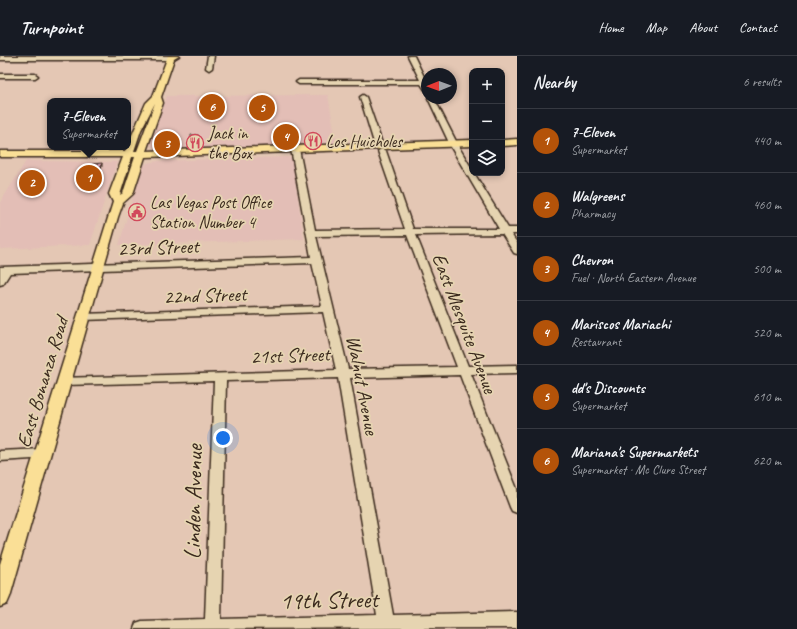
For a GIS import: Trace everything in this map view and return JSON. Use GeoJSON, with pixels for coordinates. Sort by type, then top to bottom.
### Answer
{"type":"FeatureCollection","features":[{"type":"Feature","properties":{"kind":"main road","name":"East Bonanza Road"},"geometry":{"type":"LineString","coordinates":[[131,146],[153,100],[171,57]]}},
{"type":"Feature","properties":{"kind":"main road","name":"East Bonanza Road"},"geometry":{"type":"LineString","coordinates":[[0,597],[118,202],[128,194],[144,142],[159,103],[153,100]]}},
{"type":"Feature","properties":{"kind":"main road"},"geometry":{"type":"LineString","coordinates":[[144,142],[145,146],[151,150],[185,152]]}},
{"type":"Feature","properties":{"kind":"main road"},"geometry":{"type":"LineString","coordinates":[[505,143],[517,142]]}},
{"type":"Feature","properties":{"kind":"main road"},"geometry":{"type":"LineString","coordinates":[[455,147],[469,144]]}},
{"type":"Feature","properties":{"kind":"main road"},"geometry":{"type":"LineString","coordinates":[[140,156],[185,152],[266,150],[296,151],[455,147],[469,149]]}},
{"type":"Feature","properties":{"kind":"main road"},"geometry":{"type":"LineString","coordinates":[[505,148],[517,148]]}},
{"type":"Feature","properties":{"kind":"main road","name":"East Bonanza Road"},"geometry":{"type":"LineString","coordinates":[[118,202],[114,194],[129,150]]}},
{"type":"Feature","properties":{"kind":"main road"},"geometry":{"type":"LineString","coordinates":[[236,156],[240,153],[261,152],[266,150]]}},
{"type":"Feature","properties":{"kind":"main road"},"geometry":{"type":"LineString","coordinates":[[0,154],[140,156],[166,158],[236,156],[296,151]]}},
{"type":"Feature","properties":{"kind":"main road"},"geometry":{"type":"LineString","coordinates":[[0,159],[126,156]]}},
{"type":"Feature","properties":{"kind":"main road"},"geometry":{"type":"LineString","coordinates":[[134,172],[144,162],[166,158]]}},
{"type":"Feature","properties":{"kind":"street"},"geometry":{"type":"LineString","coordinates":[[209,68],[211,56]]}},
{"type":"Feature","properties":{"kind":"street"},"geometry":{"type":"LineString","coordinates":[[411,56],[421,78]]}},
{"type":"Feature","properties":{"kind":"street"},"geometry":{"type":"LineString","coordinates":[[0,58],[171,57]]}},
{"type":"Feature","properties":{"kind":"street"},"geometry":{"type":"LineString","coordinates":[[0,76],[35,76]]}},
{"type":"Feature","properties":{"kind":"street"},"geometry":{"type":"LineString","coordinates":[[299,82],[421,82]]}},
{"type":"Feature","properties":{"kind":"street","name":"East Mesquite Avenue"},"geometry":{"type":"LineString","coordinates":[[363,97],[410,232],[465,370],[517,507]]}},
{"type":"Feature","properties":{"kind":"street"},"geometry":{"type":"LineString","coordinates":[[434,104],[455,147],[517,251]]}},
{"type":"Feature","properties":{"kind":"street","name":"Walnut Avenue"},"geometry":{"type":"LineString","coordinates":[[296,151],[316,260],[343,373],[387,626]]}},
{"type":"Feature","properties":{"kind":"street"},"geometry":{"type":"LineString","coordinates":[[311,233],[517,230]]}},
{"type":"Feature","properties":{"kind":"street","name":"23rd Street"},"geometry":{"type":"LineString","coordinates":[[3,270],[316,260]]}},
{"type":"Feature","properties":{"kind":"street"},"geometry":{"type":"LineString","coordinates":[[0,282],[3,270]]}},
{"type":"Feature","properties":{"kind":"street","name":"22nd Street"},"geometry":{"type":"LineString","coordinates":[[83,317],[328,309]]}},
{"type":"Feature","properties":{"kind":"street","name":"21st Street"},"geometry":{"type":"LineString","coordinates":[[64,381],[517,369]]}},
{"type":"Feature","properties":{"kind":"street","name":"Linden Avenue"},"geometry":{"type":"LineString","coordinates":[[213,628],[220,376]]}},
{"type":"Feature","properties":{"kind":"street"},"geometry":{"type":"LineString","coordinates":[[0,456],[43,454]]}},
{"type":"Feature","properties":{"kind":"street","name":"19th Street"},"geometry":{"type":"LineString","coordinates":[[142,629],[387,626],[517,620]]}},
{"type":"Feature","properties":{"kind":"shaded area"},"geometry":{"type":"Polygon","coordinates":[[[328,95],[337,146],[170,150],[155,149],[149,144],[167,96],[328,95]]]}},
{"type":"Feature","properties":{"kind":"shaded area"},"geometry":{"type":"Polygon","coordinates":[[[292,158],[304,239],[119,245],[141,168],[147,163],[158,161],[292,158]]]}},
{"type":"Feature","properties":{"kind":"shaded area"},"geometry":{"type":"Polygon","coordinates":[[[26,161],[117,162],[90,245],[0,249],[0,203],[26,161]]]}},
{"type":"Feature","properties":{"kind":"building"},"geometry":{"type":"Polygon","coordinates":[[[191,135],[198,135],[198,142],[191,142],[191,135]]]}},
{"type":"Feature","properties":{"kind":"building"},"geometry":{"type":"Polygon","coordinates":[[[102,163],[96,179],[86,179],[92,164],[102,163]]]}},
{"type":"Feature","properties":{"kind":"place","name":"Mariana's Supermarkets"},"geometry":{"type":"Point","coordinates":[212,107]}},
{"type":"Feature","properties":{"kind":"place","name":"dd's Discounts"},"geometry":{"type":"Point","coordinates":[262,108]}},
{"type":"Feature","properties":{"kind":"place","name":"Mariscos Mariachi"},"geometry":{"type":"Point","coordinates":[286,137]}},
{"type":"Feature","properties":{"kind":"place","name":"Los Huicholes"},"geometry":{"type":"Point","coordinates":[313,141]}},
{"type":"Feature","properties":{"kind":"place","name":"Jack in the Box"},"geometry":{"type":"Point","coordinates":[195,143]}},
{"type":"Feature","properties":{"kind":"place","name":"Chevron"},"geometry":{"type":"Point","coordinates":[167,144]}},
{"type":"Feature","properties":{"kind":"place","name":"7-Eleven"},"geometry":{"type":"Point","coordinates":[89,178]}},
{"type":"Feature","properties":{"kind":"place","name":"Walgreens"},"geometry":{"type":"Point","coordinates":[32,183]}},
{"type":"Feature","properties":{"kind":"place","name":"Las Vegas Post Office Station Number 4"},"geometry":{"type":"Point","coordinates":[137,212]}}]}
